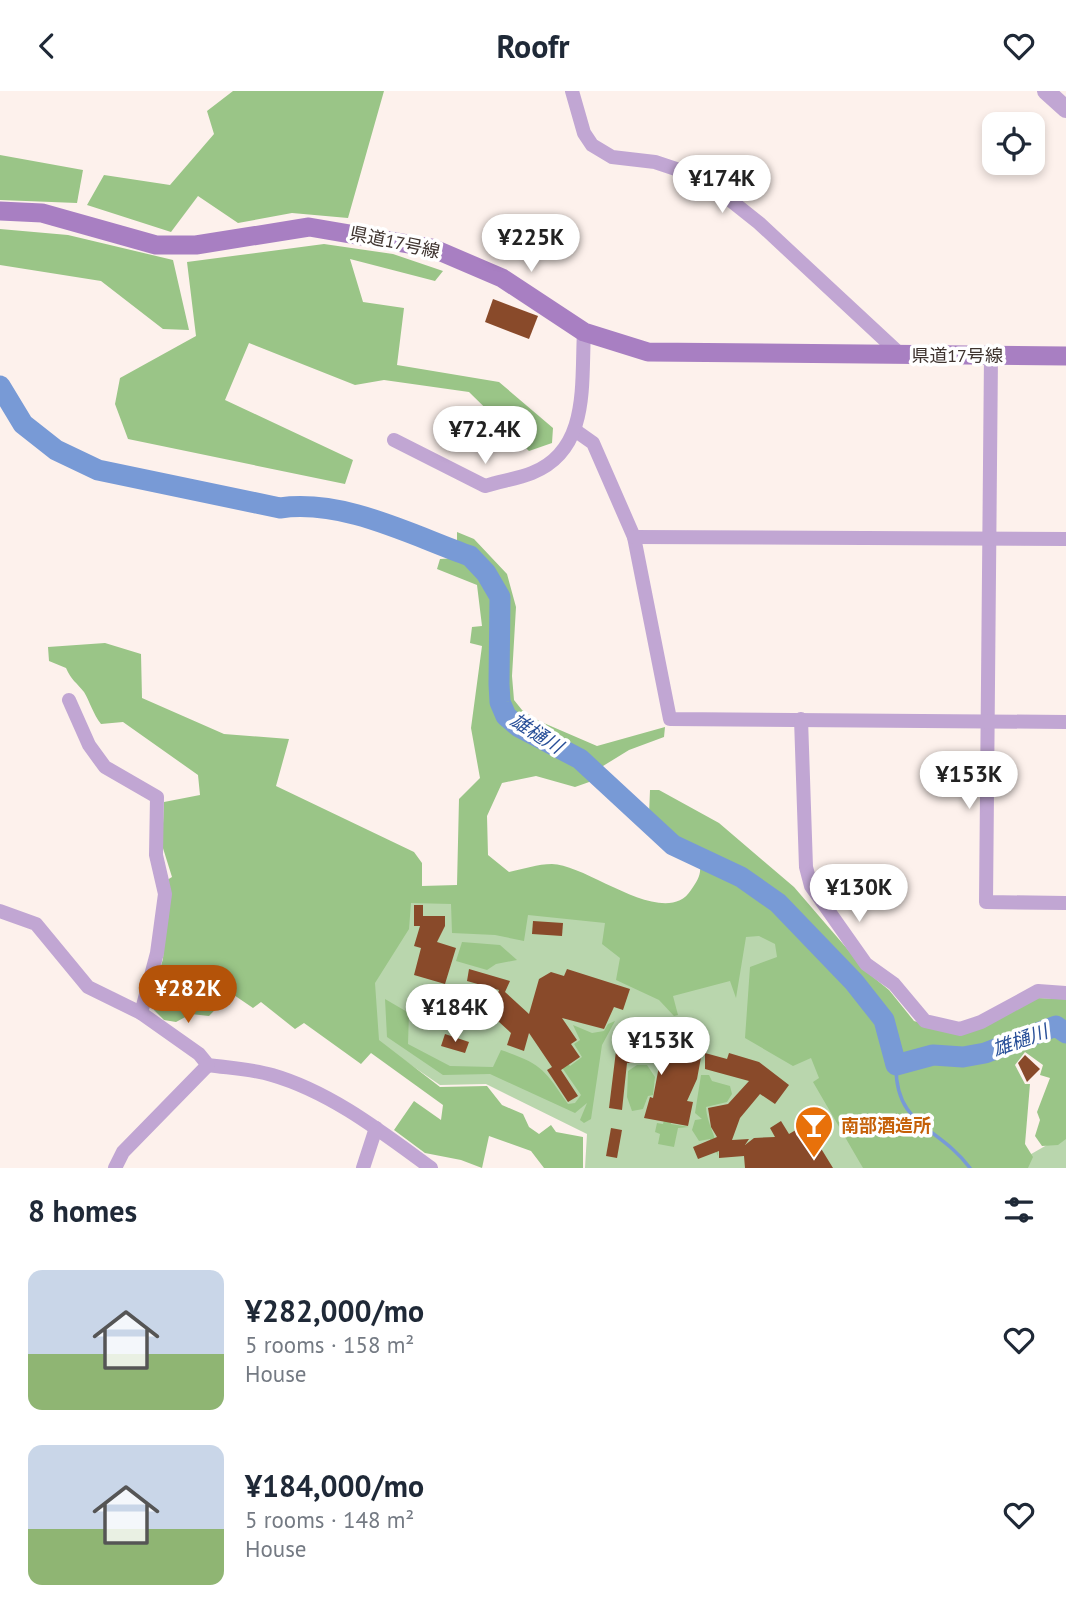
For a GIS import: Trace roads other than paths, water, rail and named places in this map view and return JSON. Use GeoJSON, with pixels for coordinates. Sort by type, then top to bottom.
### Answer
{"type":"FeatureCollection","features":[{"type":"Feature","properties":{"kind":"main road","name":"県道17号線"},"geometry":{"type":"LineString","coordinates":[[0,211],[42,213],[156,245],[196,245],[309,227],[407,243],[471,262],[502,278],[584,332],[648,352],[1066,356]]}},
{"type":"Feature","properties":{"kind":"street"},"geometry":{"type":"LineString","coordinates":[[572,91],[584,133],[592,145],[612,156],[655,162],[676,169],[715,188],[769,232],[901,355]]}},
{"type":"Feature","properties":{"kind":"street"},"geometry":{"type":"LineString","coordinates":[[1046,91],[1066,109]]}},
{"type":"Feature","properties":{"kind":"street"},"geometry":{"type":"LineString","coordinates":[[394,440],[485,486],[534,472],[566,450],[576,431],[584,332]]}},
{"type":"Feature","properties":{"kind":"street"},"geometry":{"type":"LineString","coordinates":[[991,355],[986,902],[1066,904]]}},
{"type":"Feature","properties":{"kind":"street"},"geometry":{"type":"LineString","coordinates":[[576,431],[593,443],[634,537],[670,719],[1066,722]]}},
{"type":"Feature","properties":{"kind":"street"},"geometry":{"type":"LineString","coordinates":[[634,537],[1066,539]]}},
{"type":"Feature","properties":{"kind":"street"},"geometry":{"type":"LineString","coordinates":[[69,700],[89,745],[105,767],[157,797],[156,855],[165,894],[157,953],[141,1013]]}},
{"type":"Feature","properties":{"kind":"street"},"geometry":{"type":"LineString","coordinates":[[801,719],[806,867],[811,887],[866,964],[894,984],[925,1021],[960,1029],[981,1022],[1038,991],[1066,993]]}},
{"type":"Feature","properties":{"kind":"street"},"geometry":{"type":"LineString","coordinates":[[0,911],[36,924],[88,987],[141,1013],[199,1054],[208,1065],[273,1075],[327,1099],[376,1128],[431,1168]]}},
{"type":"Feature","properties":{"kind":"street"},"geometry":{"type":"LineString","coordinates":[[115,1168],[123,1152],[208,1065]]}},
{"type":"Feature","properties":{"kind":"street"},"geometry":{"type":"LineString","coordinates":[[363,1168],[376,1128]]}},
{"type":"Feature","properties":{"kind":"waterway","name":"雄樋川"},"geometry":{"type":"LineString","coordinates":[[0,386],[23,424],[56,450],[98,470],[280,508],[304,507],[353,514],[470,556],[486,573],[500,597],[499,684],[500,702],[506,716],[519,727],[580,759],[673,845],[741,877],[778,903],[854,982],[884,1020],[896,1065],[933,1055],[963,1057],[985,1053],[1056,1026],[1066,1033]]}},
{"type":"Feature","properties":{"kind":"waterway"},"geometry":{"type":"LineString","coordinates":[[896,1065],[898,1086],[911,1114],[958,1154],[970,1168]]}},
{"type":"Feature","properties":{"kind":"place","name":"南部酒造所"},"geometry":{"type":"Point","coordinates":[814,1159]}}]}
